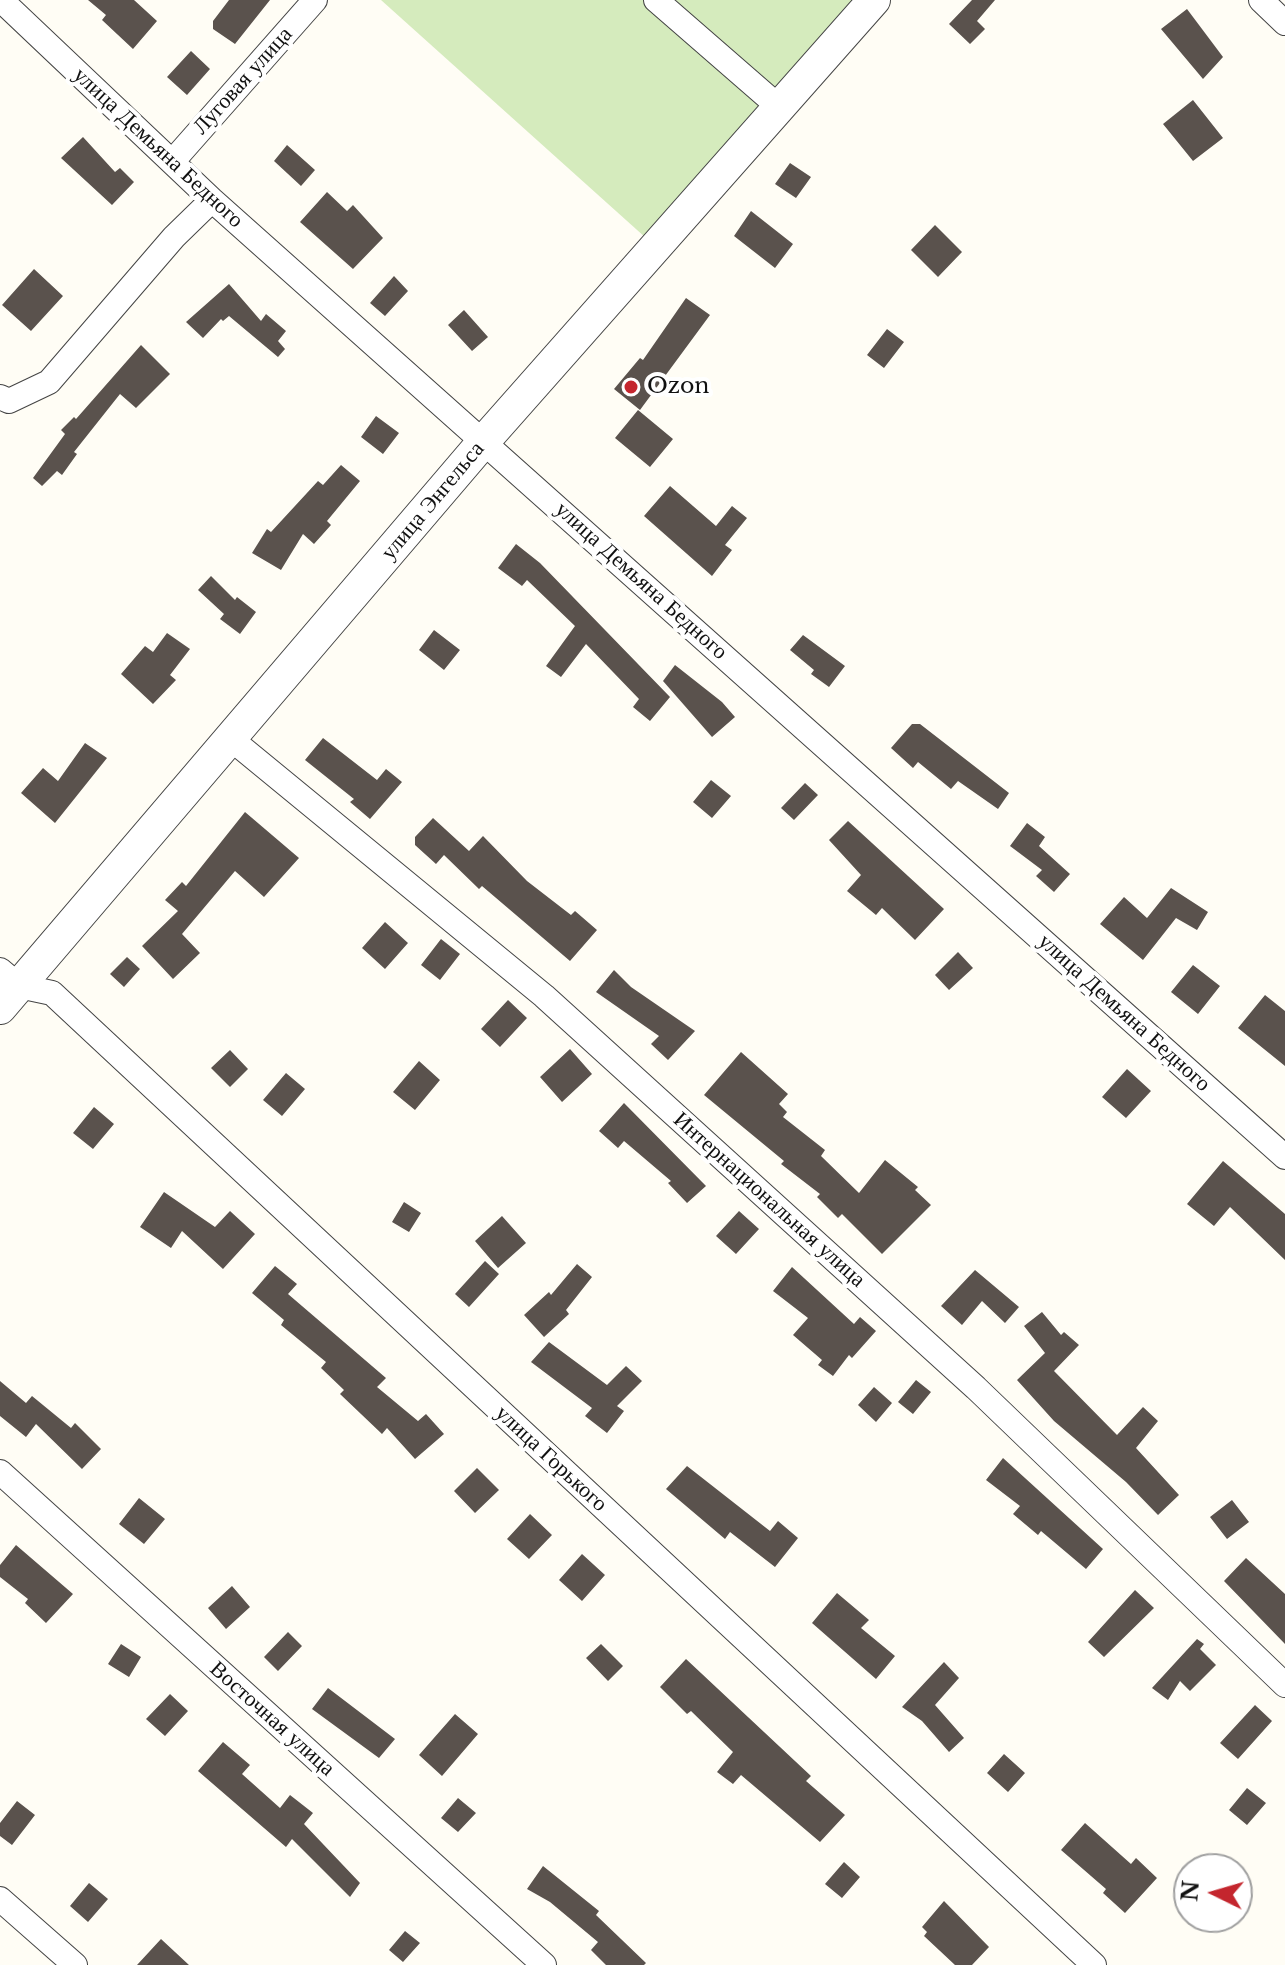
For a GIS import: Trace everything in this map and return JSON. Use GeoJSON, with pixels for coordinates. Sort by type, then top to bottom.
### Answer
{"type":"FeatureCollection","features":[{"type":"Feature","properties":{"kind":"street","name":"улица Демьяна Бедного"},"geometry":{"type":"LineString","coordinates":[[1,0],[212,200],[1285,1157]]}},
{"type":"Feature","properties":{"kind":"street","name":"Луговая улица"},"geometry":{"type":"LineString","coordinates":[[172,162],[315,0]]}},
{"type":"Feature","properties":{"kind":"street"},"geometry":{"type":"LineString","coordinates":[[656,0],[779,107]]}},
{"type":"Feature","properties":{"kind":"street","name":"улица Энгельса"},"geometry":{"type":"LineString","coordinates":[[6,988],[231,739],[484,441],[874,0]]}},
{"type":"Feature","properties":{"kind":"street"},"geometry":{"type":"LineString","coordinates":[[1261,0],[1285,23]]}},
{"type":"Feature","properties":{"kind":"street"},"geometry":{"type":"LineString","coordinates":[[0,397],[9,401],[49,382],[174,237],[212,200]]}},
{"type":"Feature","properties":{"kind":"street","name":"Интернациональная улица"},"geometry":{"type":"LineString","coordinates":[[231,739],[544,996],[976,1388],[1285,1685]]}},
{"type":"Feature","properties":{"kind":"street","name":"улица Горького"},"geometry":{"type":"LineString","coordinates":[[6,988],[52,993],[1094,1965]]}},
{"type":"Feature","properties":{"kind":"street","name":"Восточная улица"},"geometry":{"type":"LineString","coordinates":[[0,1472],[544,1965]]}},
{"type":"Feature","properties":{"kind":"street"},"geometry":{"type":"LineString","coordinates":[[0,1899],[75,1965]]}},
{"type":"Feature","properties":{"kind":"green space"},"geometry":{"type":"Polygon","coordinates":[[[381,0],[874,0],[656,247],[381,0]]]}},
{"type":"Feature","properties":{"kind":"building"},"geometry":{"type":"Polygon","coordinates":[[[88,0],[134,0],[157,21],[133,49],[102,20],[106,15],[88,0]]]}},
{"type":"Feature","properties":{"kind":"building"},"geometry":{"type":"Polygon","coordinates":[[[229,0],[270,0],[235,44],[213,29],[213,21],[229,0]]]}},
{"type":"Feature","properties":{"kind":"building"},"geometry":{"type":"Polygon","coordinates":[[[972,0],[995,0],[977,21],[985,29],[970,44],[949,24],[972,0]]]}},
{"type":"Feature","properties":{"kind":"building"},"geometry":{"type":"Polygon","coordinates":[[[1187,9],[1223,57],[1203,79],[1161,29],[1187,9]]]}},
{"type":"Feature","properties":{"kind":"building"},"geometry":{"type":"Polygon","coordinates":[[[191,51],[210,69],[187,95],[167,77],[191,51]]]}},
{"type":"Feature","properties":{"kind":"building"},"geometry":{"type":"Polygon","coordinates":[[[1193,100],[1223,138],[1193,161],[1163,124],[1193,100]]]}},
{"type":"Feature","properties":{"kind":"building"},"geometry":{"type":"Polygon","coordinates":[[[83,137],[115,172],[120,168],[134,182],[112,205],[61,158],[83,137]]]}},
{"type":"Feature","properties":{"kind":"building"},"geometry":{"type":"Polygon","coordinates":[[[287,145],[315,170],[301,186],[274,161],[287,145]]]}},
{"type":"Feature","properties":{"kind":"building"},"geometry":{"type":"Polygon","coordinates":[[[790,163],[811,177],[796,198],[775,184],[790,163]]]}},
{"type":"Feature","properties":{"kind":"building"},"geometry":{"type":"Polygon","coordinates":[[[327,192],[347,211],[353,205],[383,238],[353,269],[300,222],[327,192]]]}},
{"type":"Feature","properties":{"kind":"building"},"geometry":{"type":"Polygon","coordinates":[[[751,211],[793,244],[775,268],[734,236],[751,211]]]}},
{"type":"Feature","properties":{"kind":"building"},"geometry":{"type":"Polygon","coordinates":[[[935,225],[962,252],[938,277],[911,250],[935,225]]]}},
{"type":"Feature","properties":{"kind":"building"},"geometry":{"type":"Polygon","coordinates":[[[34,269],[63,296],[31,331],[2,305],[34,269]]]}},
{"type":"Feature","properties":{"kind":"building"},"geometry":{"type":"Polygon","coordinates":[[[394,276],[408,291],[385,316],[370,303],[394,276]]]}},
{"type":"Feature","properties":{"kind":"building"},"geometry":{"type":"Polygon","coordinates":[[[229,284],[261,321],[266,314],[286,331],[278,341],[285,349],[278,357],[229,316],[223,321],[221,319],[203,338],[186,322],[229,284]]]}},
{"type":"Feature","properties":{"kind":"building"},"geometry":{"type":"Polygon","coordinates":[[[686,298],[710,315],[640,410],[614,389],[640,358],[643,360],[686,298]]]}},
{"type":"Feature","properties":{"kind":"building"},"geometry":{"type":"Polygon","coordinates":[[[464,310],[488,337],[472,351],[448,325],[464,310]]]}},
{"type":"Feature","properties":{"kind":"building"},"geometry":{"type":"Polygon","coordinates":[[[887,329],[904,342],[884,368],[867,355],[887,329]]]}},
{"type":"Feature","properties":{"kind":"building"},"geometry":{"type":"Polygon","coordinates":[[[141,345],[170,374],[136,408],[120,394],[74,452],[77,454],[62,475],[57,471],[42,486],[33,478],[65,434],[61,430],[74,417],[76,419],[141,345]]]}},
{"type":"Feature","properties":{"kind":"building"},"geometry":{"type":"Polygon","coordinates":[[[638,410],[673,439],[650,467],[615,438],[638,410]]]}},
{"type":"Feature","properties":{"kind":"building"},"geometry":{"type":"Polygon","coordinates":[[[376,416],[399,433],[383,454],[361,437],[376,416]]]}},
{"type":"Feature","properties":{"kind":"building"},"geometry":{"type":"Polygon","coordinates":[[[341,465],[360,481],[327,521],[331,525],[314,544],[303,534],[281,570],[252,553],[267,529],[271,532],[318,481],[323,485],[341,465]]]}},
{"type":"Feature","properties":{"kind":"building"},"geometry":{"type":"Polygon","coordinates":[[[670,486],[716,526],[732,506],[747,518],[725,545],[732,550],[712,576],[644,516],[670,486]]]}},
{"type":"Feature","properties":{"kind":"building"},"geometry":{"type":"Polygon","coordinates":[[[516,544],[540,563],[670,697],[650,721],[633,707],[639,699],[586,644],[561,677],[546,666],[575,626],[527,580],[522,586],[498,568],[516,544]]]}},
{"type":"Feature","properties":{"kind":"building"},"geometry":{"type":"Polygon","coordinates":[[[211,576],[235,600],[237,597],[256,612],[240,634],[220,619],[224,614],[198,590],[211,576]]]}},
{"type":"Feature","properties":{"kind":"building"},"geometry":{"type":"Polygon","coordinates":[[[434,630],[460,650],[444,670],[419,650],[434,630]]]}},
{"type":"Feature","properties":{"kind":"building"},"geometry":{"type":"Polygon","coordinates":[[[167,633],[190,649],[170,675],[176,680],[153,704],[121,674],[145,646],[153,652],[167,633]]]}},
{"type":"Feature","properties":{"kind":"building"},"geometry":{"type":"Polygon","coordinates":[[[803,635],[845,666],[829,687],[811,674],[814,670],[790,650],[803,635]]]}},
{"type":"Feature","properties":{"kind":"building"},"geometry":{"type":"Polygon","coordinates":[[[675,665],[722,702],[735,717],[712,737],[663,681],[675,665]]]}},
{"type":"Feature","properties":{"kind":"building"},"geometry":{"type":"Polygon","coordinates":[[[912,724],[920,724],[1009,793],[998,809],[958,781],[951,789],[918,762],[913,768],[891,748],[912,724]]]}},
{"type":"Feature","properties":{"kind":"building"},"geometry":{"type":"Polygon","coordinates":[[[323,738],[377,780],[386,769],[402,782],[370,819],[350,802],[354,799],[305,760],[323,738]]]}},
{"type":"Feature","properties":{"kind":"building"},"geometry":{"type":"Polygon","coordinates":[[[85,743],[107,758],[55,823],[21,793],[43,768],[58,781],[85,743]]]}},
{"type":"Feature","properties":{"kind":"building"},"geometry":{"type":"Polygon","coordinates":[[[711,780],[731,796],[712,818],[693,802],[711,780]]]}},
{"type":"Feature","properties":{"kind":"building"},"geometry":{"type":"Polygon","coordinates":[[[805,783],[818,795],[794,820],[781,808],[805,783]]]}},
{"type":"Feature","properties":{"kind":"building"},"geometry":{"type":"Polygon","coordinates":[[[245,812],[299,858],[264,897],[235,871],[182,934],[200,953],[173,979],[142,946],[178,911],[165,900],[182,882],[186,886],[245,812]]]}},
{"type":"Feature","properties":{"kind":"building"},"geometry":{"type":"Polygon","coordinates":[[[433,818],[469,851],[483,836],[527,881],[571,915],[575,911],[597,930],[570,961],[482,886],[479,889],[444,855],[436,864],[415,845],[415,837],[433,818]]]}},
{"type":"Feature","properties":{"kind":"building"},"geometry":{"type":"Polygon","coordinates":[[[848,821],[944,909],[915,940],[882,908],[876,915],[847,891],[861,875],[829,840],[848,821]]]}},
{"type":"Feature","properties":{"kind":"building"},"geometry":{"type":"Polygon","coordinates":[[[1027,823],[1045,837],[1039,846],[1070,874],[1054,892],[1036,876],[1042,870],[1010,846],[1027,823]]]}},
{"type":"Feature","properties":{"kind":"building"},"geometry":{"type":"Polygon","coordinates":[[[1171,888],[1208,912],[1197,930],[1176,918],[1143,960],[1100,924],[1124,897],[1147,918],[1171,888]]]}},
{"type":"Feature","properties":{"kind":"building"},"geometry":{"type":"Polygon","coordinates":[[[385,922],[408,943],[385,969],[362,948],[385,922]]]}},
{"type":"Feature","properties":{"kind":"building"},"geometry":{"type":"Polygon","coordinates":[[[441,939],[460,954],[440,980],[421,965],[441,939]]]}},
{"type":"Feature","properties":{"kind":"building"},"geometry":{"type":"Polygon","coordinates":[[[958,952],[973,968],[949,990],[935,975],[958,952]]]}},
{"type":"Feature","properties":{"kind":"building"},"geometry":{"type":"Polygon","coordinates":[[[127,957],[140,969],[124,987],[110,974],[127,957]]]}},
{"type":"Feature","properties":{"kind":"building"},"geometry":{"type":"Polygon","coordinates":[[[1193,965],[1220,986],[1198,1014],[1171,992],[1193,965]]]}},
{"type":"Feature","properties":{"kind":"building"},"geometry":{"type":"Polygon","coordinates":[[[614,970],[631,987],[695,1031],[668,1060],[651,1044],[659,1036],[596,992],[614,970]]]}},
{"type":"Feature","properties":{"kind":"building"},"geometry":{"type":"Polygon","coordinates":[[[1265,995],[1285,1011],[1285,1066],[1238,1028],[1265,995]]]}},
{"type":"Feature","properties":{"kind":"building"},"geometry":{"type":"Polygon","coordinates":[[[508,1000],[527,1018],[500,1047],[481,1029],[508,1000]]]}},
{"type":"Feature","properties":{"kind":"building"},"geometry":{"type":"Polygon","coordinates":[[[570,1049],[592,1074],[562,1102],[540,1077],[570,1049]]]}},
{"type":"Feature","properties":{"kind":"building"},"geometry":{"type":"Polygon","coordinates":[[[230,1050],[248,1069],[230,1087],[211,1068],[230,1050]]]}},
{"type":"Feature","properties":{"kind":"building"},"geometry":{"type":"Polygon","coordinates":[[[741,1052],[788,1094],[779,1104],[787,1112],[783,1117],[825,1150],[821,1156],[859,1193],[885,1160],[918,1187],[915,1190],[931,1205],[882,1254],[842,1214],[838,1218],[817,1197],[820,1194],[781,1164],[784,1161],[704,1095],[741,1052]]]}},
{"type":"Feature","properties":{"kind":"building"},"geometry":{"type":"Polygon","coordinates":[[[419,1061],[440,1080],[415,1110],[393,1092],[419,1061]]]}},
{"type":"Feature","properties":{"kind":"building"},"geometry":{"type":"Polygon","coordinates":[[[1127,1069],[1151,1091],[1126,1118],[1102,1097],[1127,1069]]]}},
{"type":"Feature","properties":{"kind":"building"},"geometry":{"type":"Polygon","coordinates":[[[286,1073],[305,1089],[282,1116],[263,1100],[286,1073]]]}},
{"type":"Feature","properties":{"kind":"building"},"geometry":{"type":"Polygon","coordinates":[[[624,1103],[706,1186],[687,1203],[668,1183],[671,1181],[624,1141],[618,1148],[599,1131],[624,1103]]]}},
{"type":"Feature","properties":{"kind":"building"},"geometry":{"type":"Polygon","coordinates":[[[94,1107],[114,1124],[93,1149],[73,1133],[94,1107]]]}},
{"type":"Feature","properties":{"kind":"building"},"geometry":{"type":"Polygon","coordinates":[[[1223,1161],[1285,1214],[1285,1260],[1230,1207],[1214,1226],[1187,1204],[1223,1161]]]}},
{"type":"Feature","properties":{"kind":"building"},"geometry":{"type":"Polygon","coordinates":[[[164,1192],[215,1227],[230,1211],[255,1234],[223,1269],[182,1231],[171,1248],[140,1227],[164,1192]]]}},
{"type":"Feature","properties":{"kind":"building"},"geometry":{"type":"Polygon","coordinates":[[[404,1202],[421,1213],[409,1232],[392,1222],[404,1202]]]}},
{"type":"Feature","properties":{"kind":"building"},"geometry":{"type":"Polygon","coordinates":[[[739,1211],[759,1229],[736,1254],[716,1236],[739,1211]]]}},
{"type":"Feature","properties":{"kind":"building"},"geometry":{"type":"Polygon","coordinates":[[[502,1216],[526,1243],[498,1268],[475,1241],[502,1216]]]}},
{"type":"Feature","properties":{"kind":"building"},"geometry":{"type":"Polygon","coordinates":[[[485,1261],[499,1274],[469,1307],[455,1294],[485,1261]]]}},
{"type":"Feature","properties":{"kind":"building"},"geometry":{"type":"Polygon","coordinates":[[[577,1264],[592,1277],[566,1310],[569,1314],[544,1337],[524,1315],[549,1292],[551,1295],[577,1264]]]}},
{"type":"Feature","properties":{"kind":"building"},"geometry":{"type":"Polygon","coordinates":[[[275,1266],[297,1284],[288,1294],[386,1378],[377,1387],[418,1421],[426,1414],[444,1434],[415,1459],[387,1428],[382,1434],[340,1394],[344,1390],[321,1368],[326,1362],[281,1325],[284,1320],[252,1293],[275,1266]]]}},
{"type":"Feature","properties":{"kind":"building"},"geometry":{"type":"Polygon","coordinates":[[[792,1267],[854,1324],[860,1317],[876,1331],[852,1358],[849,1355],[833,1376],[818,1365],[822,1360],[793,1335],[808,1318],[773,1291],[792,1267]]]}},
{"type":"Feature","properties":{"kind":"building"},"geometry":{"type":"Polygon","coordinates":[[[975,1270],[1019,1307],[1005,1323],[982,1301],[962,1325],[941,1306],[975,1270]]]}},
{"type":"Feature","properties":{"kind":"building"},"geometry":{"type":"Polygon","coordinates":[[[1042,1312],[1061,1335],[1064,1332],[1079,1345],[1054,1371],[1117,1435],[1143,1407],[1158,1421],[1136,1448],[1179,1495],[1158,1515],[1126,1482],[1054,1421],[1017,1380],[1045,1353],[1024,1326],[1042,1312]]]}},
{"type":"Feature","properties":{"kind":"building"},"geometry":{"type":"Polygon","coordinates":[[[549,1342],[607,1385],[626,1366],[642,1381],[617,1406],[624,1411],[607,1433],[585,1416],[592,1408],[531,1362],[549,1342]]]}},
{"type":"Feature","properties":{"kind":"building"},"geometry":{"type":"Polygon","coordinates":[[[916,1380],[931,1392],[913,1414],[898,1402],[916,1380]]]}},
{"type":"Feature","properties":{"kind":"building"},"geometry":{"type":"Polygon","coordinates":[[[0,1381],[26,1403],[32,1396],[71,1428],[75,1423],[101,1449],[82,1469],[36,1424],[26,1437],[0,1416],[0,1381]]]}},
{"type":"Feature","properties":{"kind":"building"},"geometry":{"type":"Polygon","coordinates":[[[874,1387],[892,1403],[876,1422],[858,1405],[874,1387]]]}},
{"type":"Feature","properties":{"kind":"building"},"geometry":{"type":"Polygon","coordinates":[[[1003,1458],[1103,1549],[1086,1569],[1041,1531],[1038,1535],[1013,1514],[1020,1506],[986,1480],[1003,1458]]]}},
{"type":"Feature","properties":{"kind":"building"},"geometry":{"type":"Polygon","coordinates":[[[687,1466],[770,1531],[778,1521],[798,1538],[775,1567],[730,1532],[725,1539],[666,1489],[687,1466]]]}},
{"type":"Feature","properties":{"kind":"building"},"geometry":{"type":"Polygon","coordinates":[[[477,1468],[499,1490],[475,1513],[454,1491],[477,1468]]]}},
{"type":"Feature","properties":{"kind":"building"},"geometry":{"type":"Polygon","coordinates":[[[139,1498],[165,1519],[144,1544],[119,1524],[139,1498]]]}},
{"type":"Feature","properties":{"kind":"building"},"geometry":{"type":"Polygon","coordinates":[[[1232,1500],[1249,1522],[1227,1539],[1210,1517],[1232,1500]]]}},
{"type":"Feature","properties":{"kind":"building"},"geometry":{"type":"Polygon","coordinates":[[[530,1514],[552,1535],[529,1559],[507,1539],[530,1514]]]}},
{"type":"Feature","properties":{"kind":"building"},"geometry":{"type":"Polygon","coordinates":[[[16,1545],[73,1594],[46,1623],[25,1603],[28,1599],[0,1577],[0,1565],[16,1545]]]}},
{"type":"Feature","properties":{"kind":"building"},"geometry":{"type":"Polygon","coordinates":[[[582,1554],[605,1575],[582,1601],[559,1580],[582,1554]]]}},
{"type":"Feature","properties":{"kind":"building"},"geometry":{"type":"Polygon","coordinates":[[[1246,1558],[1285,1594],[1285,1644],[1224,1581],[1246,1558]]]}},
{"type":"Feature","properties":{"kind":"building"},"geometry":{"type":"Polygon","coordinates":[[[232,1586],[250,1607],[226,1629],[208,1608],[232,1586]]]}},
{"type":"Feature","properties":{"kind":"building"},"geometry":{"type":"Polygon","coordinates":[[[1135,1590],[1154,1608],[1104,1657],[1088,1642],[1135,1590]]]}},
{"type":"Feature","properties":{"kind":"building"},"geometry":{"type":"Polygon","coordinates":[[[837,1593],[869,1620],[861,1628],[895,1656],[876,1679],[812,1623],[837,1593]]]}},
{"type":"Feature","properties":{"kind":"building"},"geometry":{"type":"Polygon","coordinates":[[[288,1632],[302,1646],[278,1671],[264,1657],[288,1632]]]}},
{"type":"Feature","properties":{"kind":"building"},"geometry":{"type":"Polygon","coordinates":[[[1197,1639],[1204,1644],[1200,1649],[1216,1665],[1190,1691],[1180,1681],[1168,1700],[1152,1688],[1197,1639]]]}},
{"type":"Feature","properties":{"kind":"building"},"geometry":{"type":"Polygon","coordinates":[[[121,1644],[141,1657],[129,1677],[108,1664],[121,1644]]]}},
{"type":"Feature","properties":{"kind":"building"},"geometry":{"type":"Polygon","coordinates":[[[601,1644],[623,1666],[608,1681],[586,1658],[601,1644]]]}},
{"type":"Feature","properties":{"kind":"building"},"geometry":{"type":"Polygon","coordinates":[[[686,1659],[811,1776],[806,1781],[845,1815],[820,1842],[741,1775],[733,1784],[717,1772],[733,1752],[691,1711],[687,1714],[660,1687],[686,1659]]]}},
{"type":"Feature","properties":{"kind":"building"},"geometry":{"type":"Polygon","coordinates":[[[944,1662],[959,1678],[935,1705],[964,1738],[949,1752],[922,1721],[902,1707],[944,1662]]]}},
{"type":"Feature","properties":{"kind":"building"},"geometry":{"type":"Polygon","coordinates":[[[328,1688],[395,1739],[379,1758],[312,1709],[328,1688]]]}},
{"type":"Feature","properties":{"kind":"building"},"geometry":{"type":"Polygon","coordinates":[[[170,1694],[188,1711],[165,1736],[146,1719],[170,1694]]]}},
{"type":"Feature","properties":{"kind":"building"},"geometry":{"type":"Polygon","coordinates":[[[1255,1705],[1272,1721],[1238,1759],[1220,1743],[1255,1705]]]}},
{"type":"Feature","properties":{"kind":"building"},"geometry":{"type":"Polygon","coordinates":[[[455,1714],[478,1734],[442,1776],[419,1755],[455,1714]]]}},
{"type":"Feature","properties":{"kind":"building"},"geometry":{"type":"Polygon","coordinates":[[[223,1742],[250,1765],[242,1774],[280,1808],[290,1795],[313,1813],[304,1824],[360,1883],[350,1897],[292,1839],[286,1847],[198,1771],[223,1742]]]}},
{"type":"Feature","properties":{"kind":"building"},"geometry":{"type":"Polygon","coordinates":[[[1004,1754],[1025,1773],[1008,1792],[987,1773],[1004,1754]]]}},
{"type":"Feature","properties":{"kind":"building"},"geometry":{"type":"Polygon","coordinates":[[[1247,1788],[1266,1803],[1247,1825],[1229,1810],[1247,1788]]]}},
{"type":"Feature","properties":{"kind":"building"},"geometry":{"type":"Polygon","coordinates":[[[458,1798],[476,1813],[458,1832],[441,1818],[458,1798]]]}},
{"type":"Feature","properties":{"kind":"building"},"geometry":{"type":"Polygon","coordinates":[[[17,1801],[35,1815],[12,1845],[0,1836],[0,1823],[17,1801]]]}},
{"type":"Feature","properties":{"kind":"building"},"geometry":{"type":"Polygon","coordinates":[[[1085,1823],[1131,1864],[1136,1858],[1157,1878],[1125,1913],[1103,1893],[1106,1889],[1061,1850],[1085,1823]]]}},
{"type":"Feature","properties":{"kind":"building"},"geometry":{"type":"Polygon","coordinates":[[[844,1862],[860,1877],[842,1898],[825,1884],[844,1862]]]}},
{"type":"Feature","properties":{"kind":"building"},"geometry":{"type":"Polygon","coordinates":[[[543,1866],[599,1911],[596,1915],[646,1963],[606,1965],[591,1950],[598,1942],[550,1902],[527,1889],[543,1866]]]}},
{"type":"Feature","properties":{"kind":"building"},"geometry":{"type":"Polygon","coordinates":[[[89,1883],[108,1899],[88,1922],[70,1906],[89,1883]]]}},
{"type":"Feature","properties":{"kind":"building"},"geometry":{"type":"Polygon","coordinates":[[[944,1901],[989,1947],[972,1965],[955,1965],[924,1936],[927,1932],[922,1927],[944,1901]]]}},
{"type":"Feature","properties":{"kind":"building"},"geometry":{"type":"Polygon","coordinates":[[[405,1931],[420,1943],[403,1962],[389,1950],[405,1931]]]}},
{"type":"Feature","properties":{"kind":"building"},"geometry":{"type":"Polygon","coordinates":[[[161,1939],[189,1965],[137,1965],[161,1939]]]}},
{"type":"Feature","properties":{"kind":"place","name":"Ozon"},"geometry":{"type":"Point","coordinates":[631,387]}}]}
